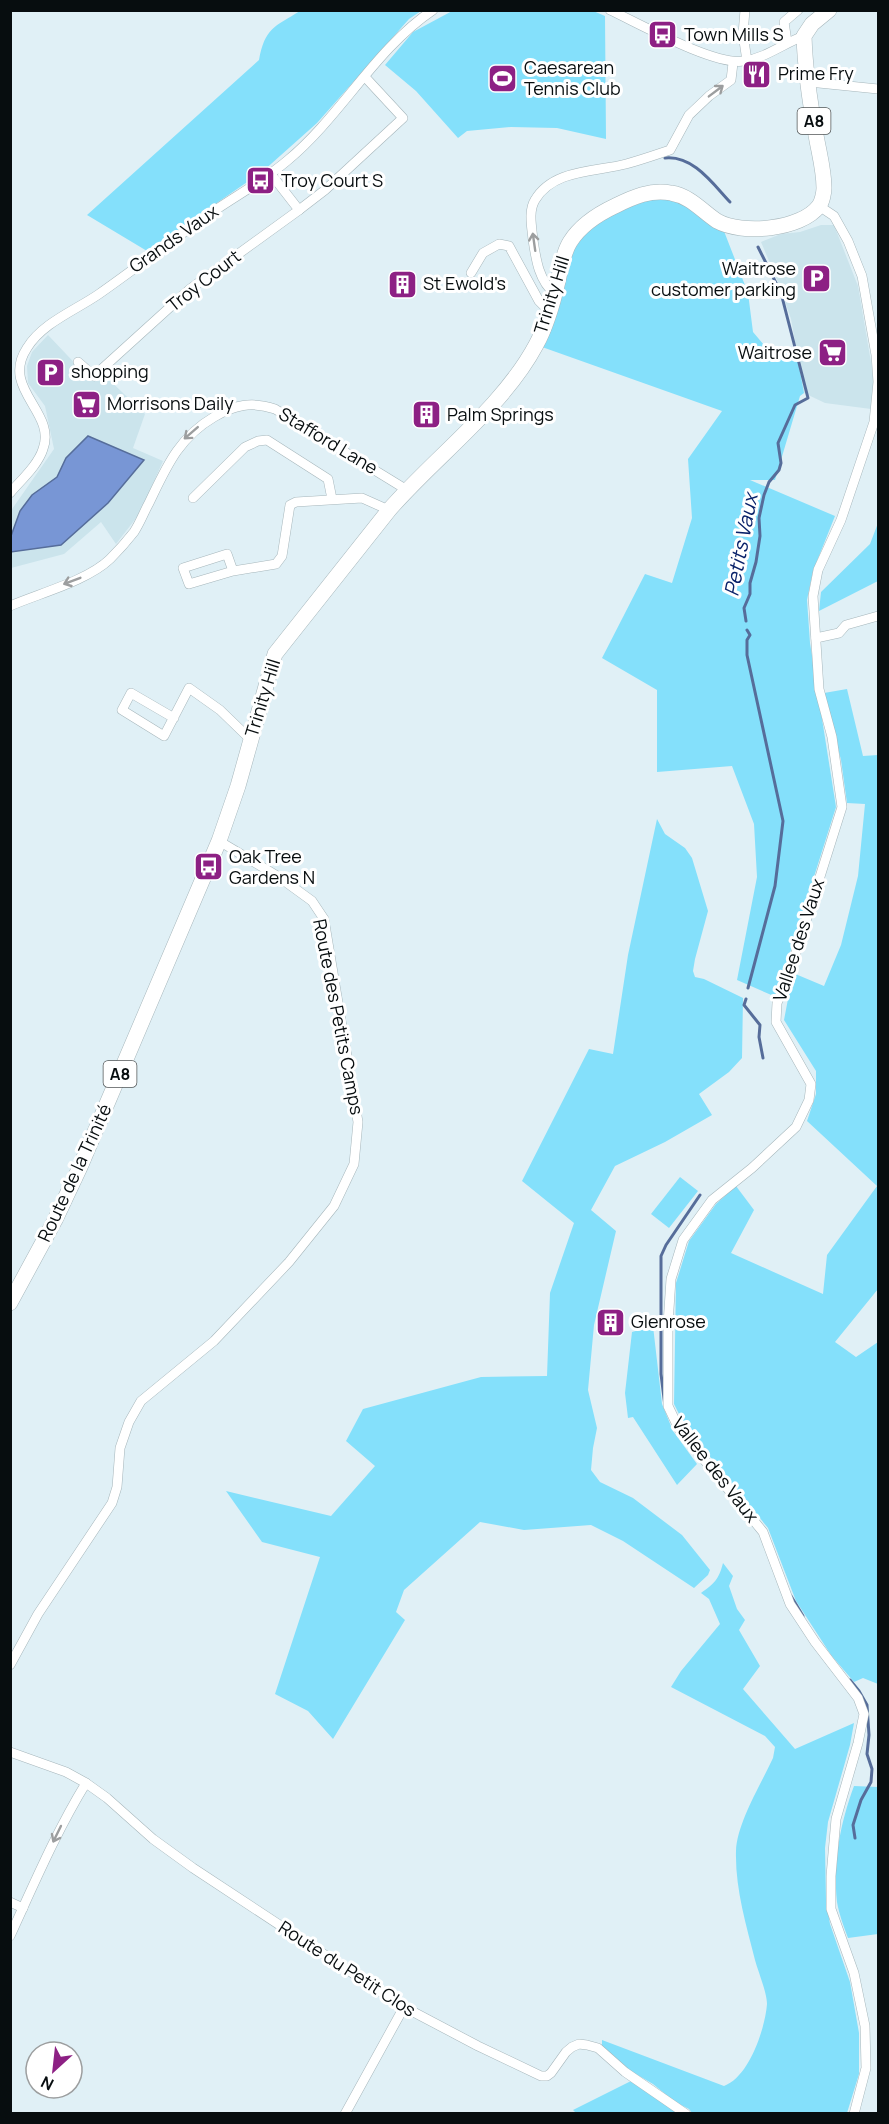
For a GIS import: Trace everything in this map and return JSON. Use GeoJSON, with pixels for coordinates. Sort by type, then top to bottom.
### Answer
{"type":"FeatureCollection","features":[{"type":"Feature","properties":{"kind":"main road"},"geometry":{"type":"LineString","coordinates":[[804,36],[812,24],[829,10]]}},
{"type":"Feature","properties":{"kind":"main road","name":"A8"},"geometry":{"type":"LineString","coordinates":[[804,36],[815,133],[823,173],[824,192],[819,206]]}},
{"type":"Feature","properties":{"kind":"main road","name":"Trinity Hill"},"geometry":{"type":"LineString","coordinates":[[219,841],[238,786],[275,654],[389,510],[442,457],[519,372],[537,344],[550,312],[564,254],[576,233],[592,219],[639,195],[656,192],[673,193],[694,202],[718,221],[739,227],[766,228],[789,225],[819,206]]}},
{"type":"Feature","properties":{"kind":"main road","name":"Route de la Trinité"},"geometry":{"type":"LineString","coordinates":[[10,1303],[55,1220],[80,1167],[219,841]]}},
{"type":"Feature","properties":{"kind":"street","name":"Grands Vaux"},"geometry":{"type":"LineString","coordinates":[[10,493],[42,452],[45,438],[42,422],[22,386],[15,363],[27,347],[48,327],[99,294],[290,159],[408,28],[433,10]]}},
{"type":"Feature","properties":{"kind":"street"},"geometry":{"type":"LineString","coordinates":[[610,10],[702,54],[733,63],[763,56],[787,42],[804,36]]}},
{"type":"Feature","properties":{"kind":"street"},"geometry":{"type":"LineString","coordinates":[[745,10],[743,34],[747,61]]}},
{"type":"Feature","properties":{"kind":"street"},"geometry":{"type":"LineString","coordinates":[[787,42],[784,22],[798,10]]}},
{"type":"Feature","properties":{"kind":"street"},"geometry":{"type":"LineString","coordinates":[[555,294],[546,286],[536,258],[531,210],[534,200],[548,185],[561,178],[627,164],[670,150],[688,115],[731,80],[733,63]]}},
{"type":"Feature","properties":{"kind":"street"},"geometry":{"type":"LineString","coordinates":[[271,174],[299,210],[325,190],[403,117],[365,77]]}},
{"type":"Feature","properties":{"kind":"street"},"geometry":{"type":"LineString","coordinates":[[809,82],[879,89]]}},
{"type":"Feature","properties":{"kind":"street","name":"Vallee des Vaux"},"geometry":{"type":"LineString","coordinates":[[819,206],[834,216],[848,241],[862,276],[876,355],[878,382],[874,422],[841,520],[818,570],[813,596],[819,689],[832,736],[842,807],[789,975],[777,1003],[776,1022],[809,1076],[811,1084],[809,1100],[796,1127],[752,1168],[712,1200],[683,1240],[671,1279],[668,1324],[668,1406],[679,1429],[763,1532],[790,1604],[815,1642],[858,1698],[864,1714],[836,1819],[831,1876],[831,1909],[854,1973],[865,2026],[866,2068],[854,2114]]}},
{"type":"Feature","properties":{"kind":"street","name":"Troy Court"},"geometry":{"type":"LineString","coordinates":[[78,362],[94,375],[190,289],[299,210]]}},
{"type":"Feature","properties":{"kind":"street"},"geometry":{"type":"LineString","coordinates":[[471,273],[483,253],[499,244],[508,246],[539,301],[550,312]]}},
{"type":"Feature","properties":{"kind":"street","name":"Stafford Lane"},"geometry":{"type":"LineString","coordinates":[[10,606],[91,573],[109,560],[135,531],[170,460],[182,441],[205,422],[243,404],[260,404],[274,408],[407,490]]}},
{"type":"Feature","properties":{"kind":"street"},"geometry":{"type":"LineString","coordinates":[[193,498],[245,447],[267,440],[328,479],[332,499]]}},
{"type":"Feature","properties":{"kind":"street"},"geometry":{"type":"LineString","coordinates":[[233,571],[227,554],[183,568],[189,584],[233,571],[276,564],[282,556],[290,505],[297,502],[362,498],[389,510]]}},
{"type":"Feature","properties":{"kind":"street"},"geometry":{"type":"LineString","coordinates":[[816,638],[839,633],[846,625],[879,616]]}},
{"type":"Feature","properties":{"kind":"street"},"geometry":{"type":"LineString","coordinates":[[174,718],[130,693],[122,710],[164,736],[174,718],[189,688],[220,710],[250,739]]}},
{"type":"Feature","properties":{"kind":"street","name":"Route des Petits Camps"},"geometry":{"type":"LineString","coordinates":[[10,1665],[38,1614],[111,1503],[117,1487],[120,1448],[129,1422],[141,1401],[214,1341],[289,1262],[334,1206],[354,1164],[358,1122],[324,919],[312,901],[279,877],[219,841]]}},
{"type":"Feature","properties":{"kind":"street","name":"Route du Petit Clos"},"geometry":{"type":"LineString","coordinates":[[10,1752],[66,1772],[86,1783],[107,1798],[153,1839],[193,1868],[404,2007],[542,2076],[551,2073],[572,2047],[579,2044],[598,2048],[625,2072],[686,2114]]}},
{"type":"Feature","properties":{"kind":"street"},"geometry":{"type":"LineString","coordinates":[[10,1936],[66,1816],[86,1783]]}},
{"type":"Feature","properties":{"kind":"street"},"geometry":{"type":"LineString","coordinates":[[10,1902],[23,1908]]}},
{"type":"Feature","properties":{"kind":"street"},"geometry":{"type":"LineString","coordinates":[[345,2114],[404,2007]]}},
{"type":"Feature","properties":{"kind":"shaded area","name":"Caesarean Tennis Club"},"geometry":{"type":"Polygon","coordinates":[[[454,10],[591,10],[605,16],[606,139],[557,128],[511,127],[467,131],[458,138],[416,91],[385,65],[413,32],[454,10]]]}},
{"type":"Feature","properties":{"kind":"shaded area"},"geometry":{"type":"Polygon","coordinates":[[[300,11],[421,11],[409,19],[317,123],[262,172],[147,251],[87,215],[259,60],[264,41],[272,30],[300,11]]]}},
{"type":"Feature","properties":{"kind":"shaded area"},"geometry":{"type":"Polygon","coordinates":[[[645,199],[672,199],[722,226],[748,293],[753,332],[770,352],[796,350],[804,393],[800,396],[775,480],[750,480],[835,516],[813,571],[807,600],[810,643],[836,807],[776,997],[737,980],[757,877],[754,824],[732,766],[657,772],[657,690],[602,658],[645,574],[672,583],[692,518],[688,459],[722,411],[542,347],[572,247],[597,222],[645,199]]]}},
{"type":"Feature","properties":{"kind":"shaded area"},"geometry":{"type":"Polygon","coordinates":[[[821,225],[834,225],[858,286],[874,385],[871,409],[825,403],[804,393],[791,319],[761,242],[781,234],[800,232],[821,225]]]}},
{"type":"Feature","properties":{"kind":"shaded area"},"geometry":{"type":"Polygon","coordinates":[[[48,335],[85,374],[93,379],[102,373],[145,414],[133,448],[163,461],[140,513],[116,544],[101,522],[64,554],[11,568],[10,512],[54,449],[45,406],[28,383],[27,366],[32,352],[48,335]]]}},
{"type":"Feature","properties":{"kind":"shaded area"},"geometry":{"type":"Polygon","coordinates":[[[88,436],[144,460],[108,503],[61,545],[11,552],[11,536],[20,511],[32,495],[57,477],[66,458],[88,436]]]}},
{"type":"Feature","properties":{"kind":"shaded area"},"geometry":{"type":"Polygon","coordinates":[[[878,523],[878,581],[819,611],[821,592],[870,544],[878,523]]]}},
{"type":"Feature","properties":{"kind":"shaded area"},"geometry":{"type":"Polygon","coordinates":[[[847,689],[863,756],[878,755],[878,1289],[835,1342],[856,1357],[878,1342],[878,1684],[863,1678],[854,1682],[831,1655],[796,1601],[768,1528],[685,1426],[674,1404],[676,1283],[689,1241],[716,1204],[736,1186],[754,1210],[731,1253],[823,1294],[827,1255],[877,1186],[807,1121],[816,1094],[816,1071],[784,1020],[793,973],[824,986],[841,945],[858,876],[865,804],[847,803],[841,760],[824,693],[847,689]]]}},
{"type":"Feature","properties":{"kind":"shaded area"},"geometry":{"type":"Polygon","coordinates":[[[657,819],[665,834],[685,848],[692,858],[708,911],[695,959],[693,971],[695,977],[743,998],[742,1058],[729,1072],[699,1094],[712,1115],[665,1142],[615,1166],[591,1210],[616,1231],[594,1325],[588,1390],[597,1428],[591,1470],[600,1482],[633,1498],[682,1535],[710,1570],[708,1575],[694,1588],[623,1541],[591,1525],[524,1530],[480,1522],[404,1590],[396,1612],[405,1620],[333,1739],[308,1711],[275,1694],[320,1557],[262,1542],[226,1491],[331,1516],[375,1466],[346,1441],[363,1409],[481,1377],[547,1376],[550,1293],[574,1223],[522,1181],[589,1049],[613,1054],[628,955],[657,819]]]}},
{"type":"Feature","properties":{"kind":"shaded area"},"geometry":{"type":"Polygon","coordinates":[[[680,1177],[698,1191],[669,1228],[651,1214],[680,1177]]]}},
{"type":"Feature","properties":{"kind":"shaded area"},"geometry":{"type":"Polygon","coordinates":[[[653,1326],[662,1404],[673,1431],[697,1464],[677,1485],[633,1417],[628,1418],[625,1393],[632,1332],[653,1326]]]}},
{"type":"Feature","properties":{"kind":"shaded area"},"geometry":{"type":"Polygon","coordinates":[[[723,1563],[733,1576],[729,1586],[737,1609],[745,1620],[739,1630],[760,1666],[743,1689],[795,1749],[854,1723],[828,1822],[825,1848],[826,1900],[830,1924],[850,1982],[859,2033],[859,2074],[847,2113],[692,2113],[653,2084],[629,2070],[602,2046],[602,2040],[724,2086],[733,2081],[748,2063],[763,2026],[767,1999],[742,1906],[737,1879],[736,1851],[745,1816],[773,1758],[775,1747],[765,1736],[671,1687],[681,1671],[720,1624],[709,1599],[701,1593],[715,1581],[723,1563]]]}},
{"type":"Feature","properties":{"kind":"shaded area"},"geometry":{"type":"Polygon","coordinates":[[[854,1786],[878,1787],[878,1934],[848,1938],[837,1902],[836,1872],[841,1829],[854,1786]]]}},
{"type":"Feature","properties":{"kind":"shaded area"},"geometry":{"type":"Polygon","coordinates":[[[631,2081],[679,2113],[577,2114],[573,2110],[631,2081]]]}},
{"type":"Feature","properties":{"kind":"waterway","name":"Petits Vaux"},"geometry":{"type":"LineString","coordinates":[[665,158],[685,161],[702,172],[730,202]]}},
{"type":"Feature","properties":{"kind":"waterway","name":"Petits Vaux"},"geometry":{"type":"LineString","coordinates":[[746,621],[744,608],[750,594],[750,583],[756,562],[760,536],[759,518],[764,495],[781,463],[778,443],[795,405],[808,398],[781,293],[758,247]]}},
{"type":"Feature","properties":{"kind":"waterway","name":"Petits Vaux"},"geometry":{"type":"LineString","coordinates":[[747,630],[750,635],[747,640],[747,655],[783,821],[775,886],[748,988]]}},
{"type":"Feature","properties":{"kind":"waterway","name":"Petits Vaux"},"geometry":{"type":"LineString","coordinates":[[746,999],[744,1005],[760,1025],[759,1037],[763,1058]]}},
{"type":"Feature","properties":{"kind":"waterway","name":"Petits Vaux"},"geometry":{"type":"LineString","coordinates":[[665,1406],[661,1374],[661,1256],[700,1195]]}},
{"type":"Feature","properties":{"kind":"waterway","name":"Petits Vaux"},"geometry":{"type":"LineString","coordinates":[[791,1596],[803,1616]]}},
{"type":"Feature","properties":{"kind":"waterway","name":"Petits Vaux"},"geometry":{"type":"LineString","coordinates":[[850,1680],[867,1705],[869,1735],[867,1754],[872,1769],[871,1782],[861,1800],[853,1825],[855,1838]]}},
{"type":"Feature","properties":{"kind":"place","name":"Town Mills S"},"geometry":{"type":"Point","coordinates":[663,35]}},
{"type":"Feature","properties":{"kind":"place","name":"Prime Fry"},"geometry":{"type":"Point","coordinates":[757,74]}},
{"type":"Feature","properties":{"kind":"place","name":"Caesarean Tennis Club"},"geometry":{"type":"Point","coordinates":[503,78]}},
{"type":"Feature","properties":{"kind":"place","name":"Troy Court S"},"geometry":{"type":"Point","coordinates":[260,181]}},
{"type":"Feature","properties":{"kind":"place","name":"Waitrose customer parking"},"geometry":{"type":"Point","coordinates":[817,279]}},
{"type":"Feature","properties":{"kind":"place","name":"St Ewold's"},"geometry":{"type":"Point","coordinates":[402,284]}},
{"type":"Feature","properties":{"kind":"place","name":"Waitrose"},"geometry":{"type":"Point","coordinates":[833,353]}},
{"type":"Feature","properties":{"kind":"place","name":"shopping"},"geometry":{"type":"Point","coordinates":[50,372]}},
{"type":"Feature","properties":{"kind":"place","name":"Morrisons Daily"},"geometry":{"type":"Point","coordinates":[86,404]}},
{"type":"Feature","properties":{"kind":"place","name":"Palm Springs"},"geometry":{"type":"Point","coordinates":[426,415]}},
{"type":"Feature","properties":{"kind":"place","name":"Oak Tree Gardens N"},"geometry":{"type":"Point","coordinates":[208,867]}},
{"type":"Feature","properties":{"kind":"place","name":"Glenrose"},"geometry":{"type":"Point","coordinates":[610,1322]}}]}
